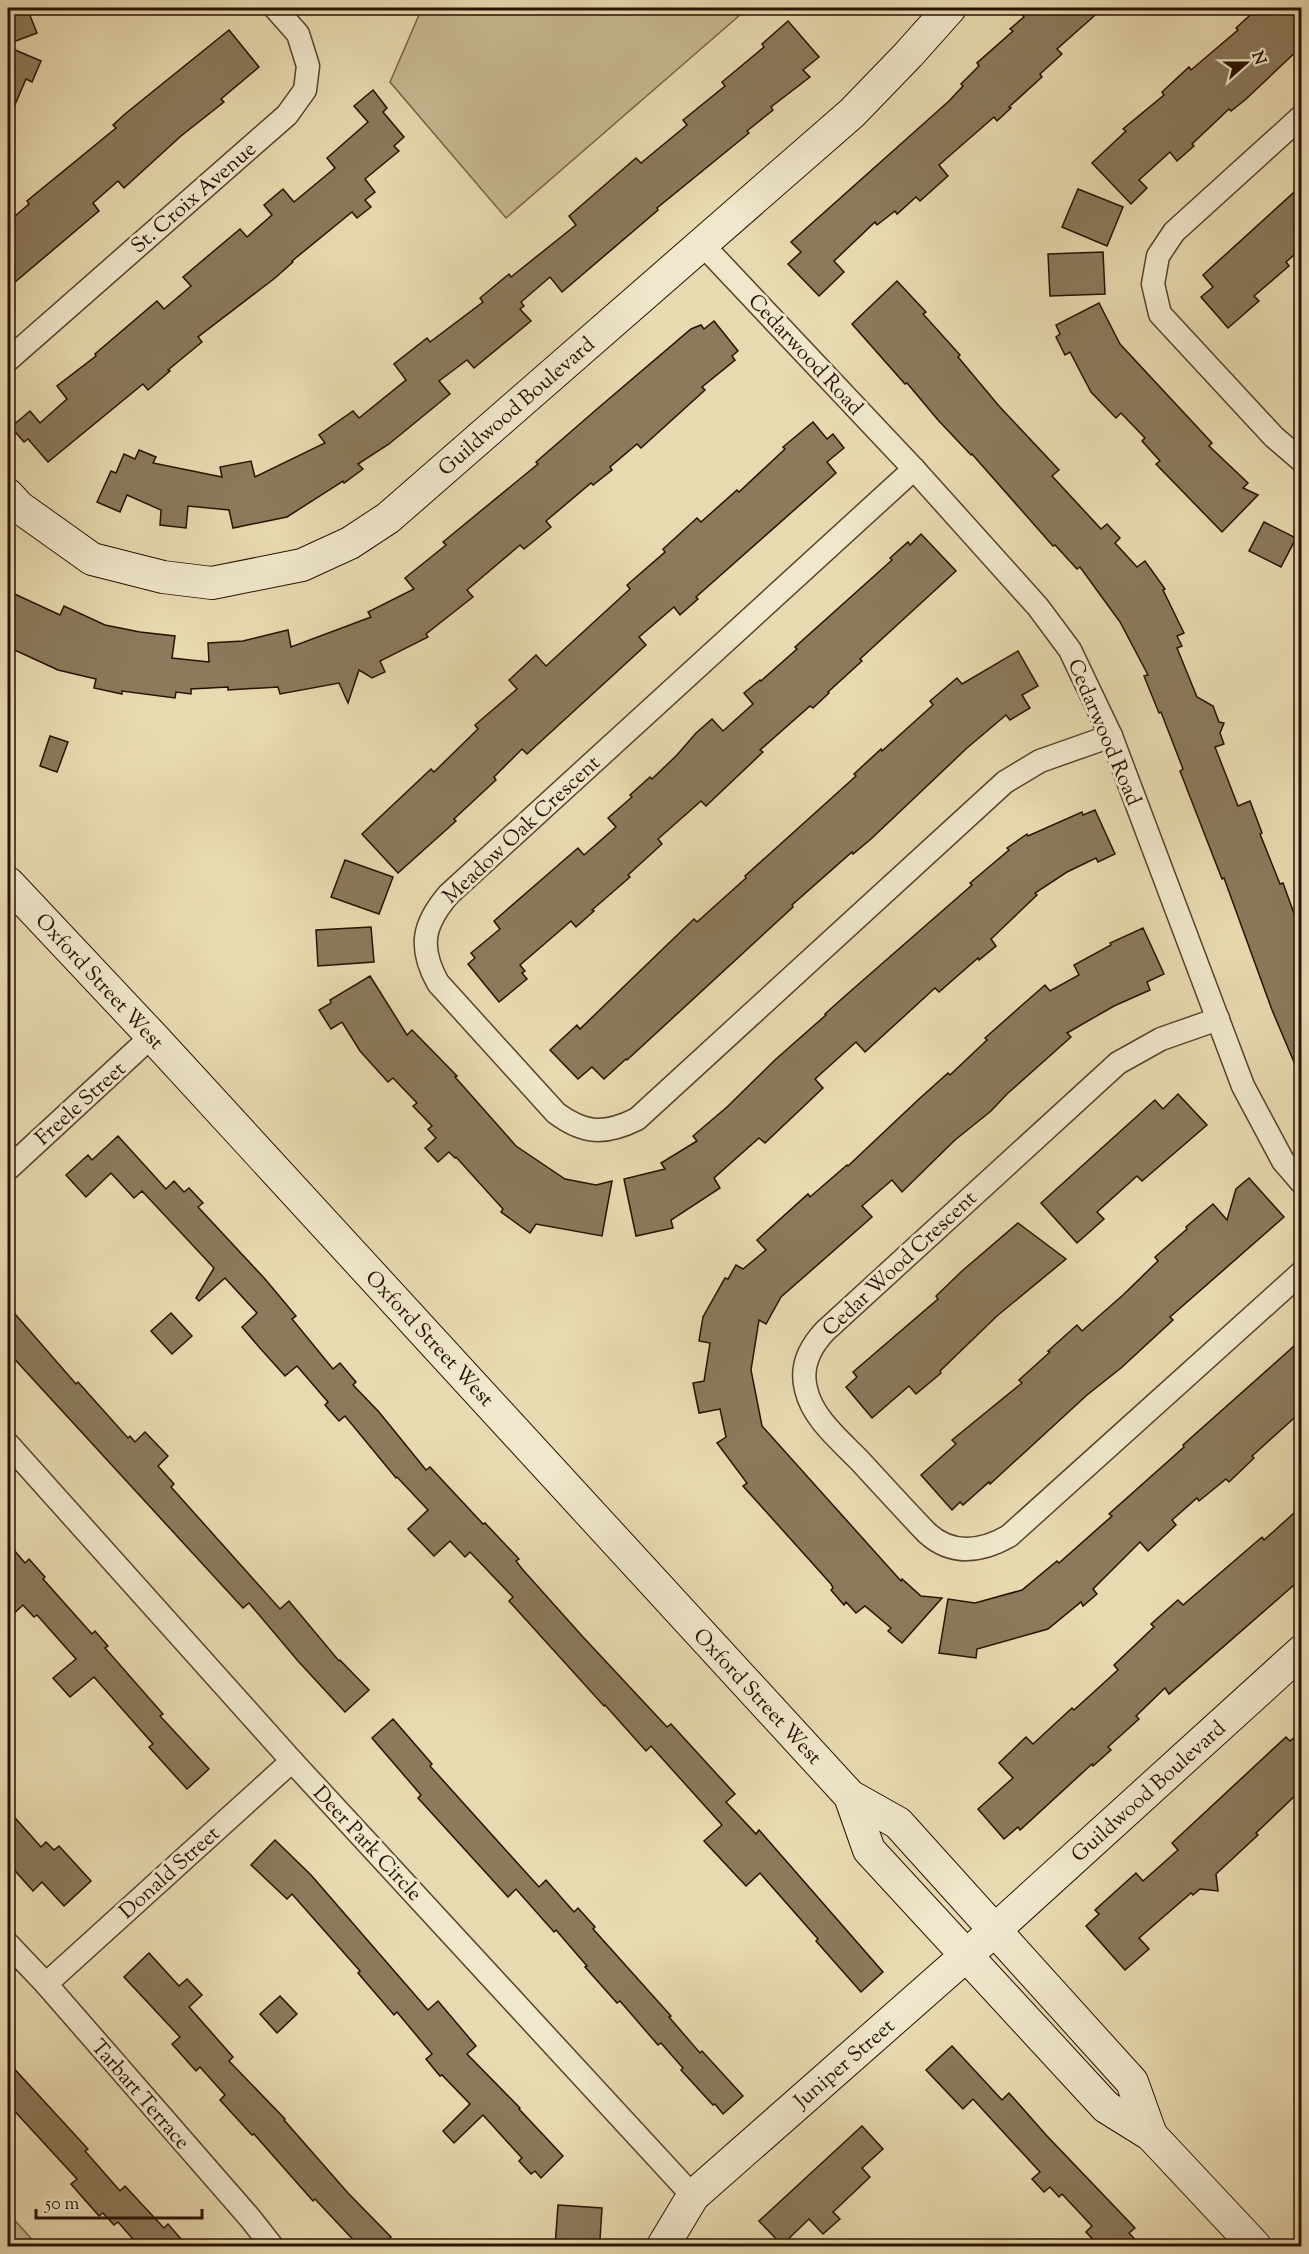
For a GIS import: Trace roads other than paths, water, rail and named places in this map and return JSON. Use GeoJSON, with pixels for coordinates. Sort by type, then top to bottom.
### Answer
{"type":"FeatureCollection","features":[{"type":"Feature","properties":{"kind":"main road","name":"Guildwood Boulevard"},"geometry":{"type":"LineString","coordinates":[[8,495],[19,507],[92,559],[163,577],[212,583],[302,565],[350,543],[388,518],[852,113],[950,8]]}},
{"type":"Feature","properties":{"kind":"main road","name":"Oxford Street West"},"geometry":{"type":"LineString","coordinates":[[8,883],[152,1036],[850,1796],[897,1823],[995,1930],[1132,2082],[1151,2135]]}},
{"type":"Feature","properties":{"kind":"main road","name":"Guildwood Boulevard"},"geometry":{"type":"LineString","coordinates":[[995,1930],[1302,1651]]}},
{"type":"Feature","properties":{"kind":"main road","name":"Oxford Street West"},"geometry":{"type":"LineString","coordinates":[[850,1796],[869,1850],[1106,2107],[1151,2135],[1255,2247]]}},
{"type":"Feature","properties":{"kind":"main road","name":"Juniper Street"},"geometry":{"type":"LineString","coordinates":[[693,2196],[995,1930]]}},
{"type":"Feature","properties":{"kind":"main road"},"geometry":{"type":"LineString","coordinates":[[663,2247],[693,2196]]}},
{"type":"Feature","properties":{"kind":"street","name":"St. Croix Avenue"},"geometry":{"type":"LineString","coordinates":[[8,360],[286,115],[304,90],[308,66],[298,34],[275,8]]}},
{"type":"Feature","properties":{"kind":"street"},"geometry":{"type":"LineString","coordinates":[[1302,116],[1174,232],[1158,256],[1153,284],[1160,314],[1275,437],[1302,461]]}},
{"type":"Feature","properties":{"kind":"street","name":"Cedarwood Road"},"geometry":{"type":"LineString","coordinates":[[702,244],[914,469],[1038,607],[1070,650],[1111,736],[1243,1086],[1283,1161],[1302,1183]]}},
{"type":"Feature","properties":{"kind":"street","name":"Meadow Oak Crescent"},"geometry":{"type":"LineString","coordinates":[[914,469],[449,894],[432,916],[425,939],[431,970],[438,983],[556,1113],[568,1121],[594,1131],[622,1127],[637,1119],[1005,782],[1040,761],[1111,736]]}},
{"type":"Feature","properties":{"kind":"street","name":"Cedar Wood Crescent"},"geometry":{"type":"LineString","coordinates":[[1218,1019],[1161,1039],[1118,1063],[1062,1113],[825,1331],[814,1343],[807,1359],[804,1375],[806,1389],[818,1416],[927,1533],[945,1546],[963,1549],[982,1548],[1009,1536],[1302,1272]]}},
{"type":"Feature","properties":{"kind":"street","name":"Freele Street"},"geometry":{"type":"LineString","coordinates":[[8,1169],[152,1036]]}},
{"type":"Feature","properties":{"kind":"street","name":"Deer Park Circle"},"geometry":{"type":"LineString","coordinates":[[8,1444],[292,1761],[693,2196]]}},
{"type":"Feature","properties":{"kind":"street","name":"Donald Street"},"geometry":{"type":"LineString","coordinates":[[46,1984],[292,1761]]}},
{"type":"Feature","properties":{"kind":"street","name":"Tarbart Terrace"},"geometry":{"type":"LineString","coordinates":[[8,1944],[46,1984],[234,2200],[272,2247]]}}]}
